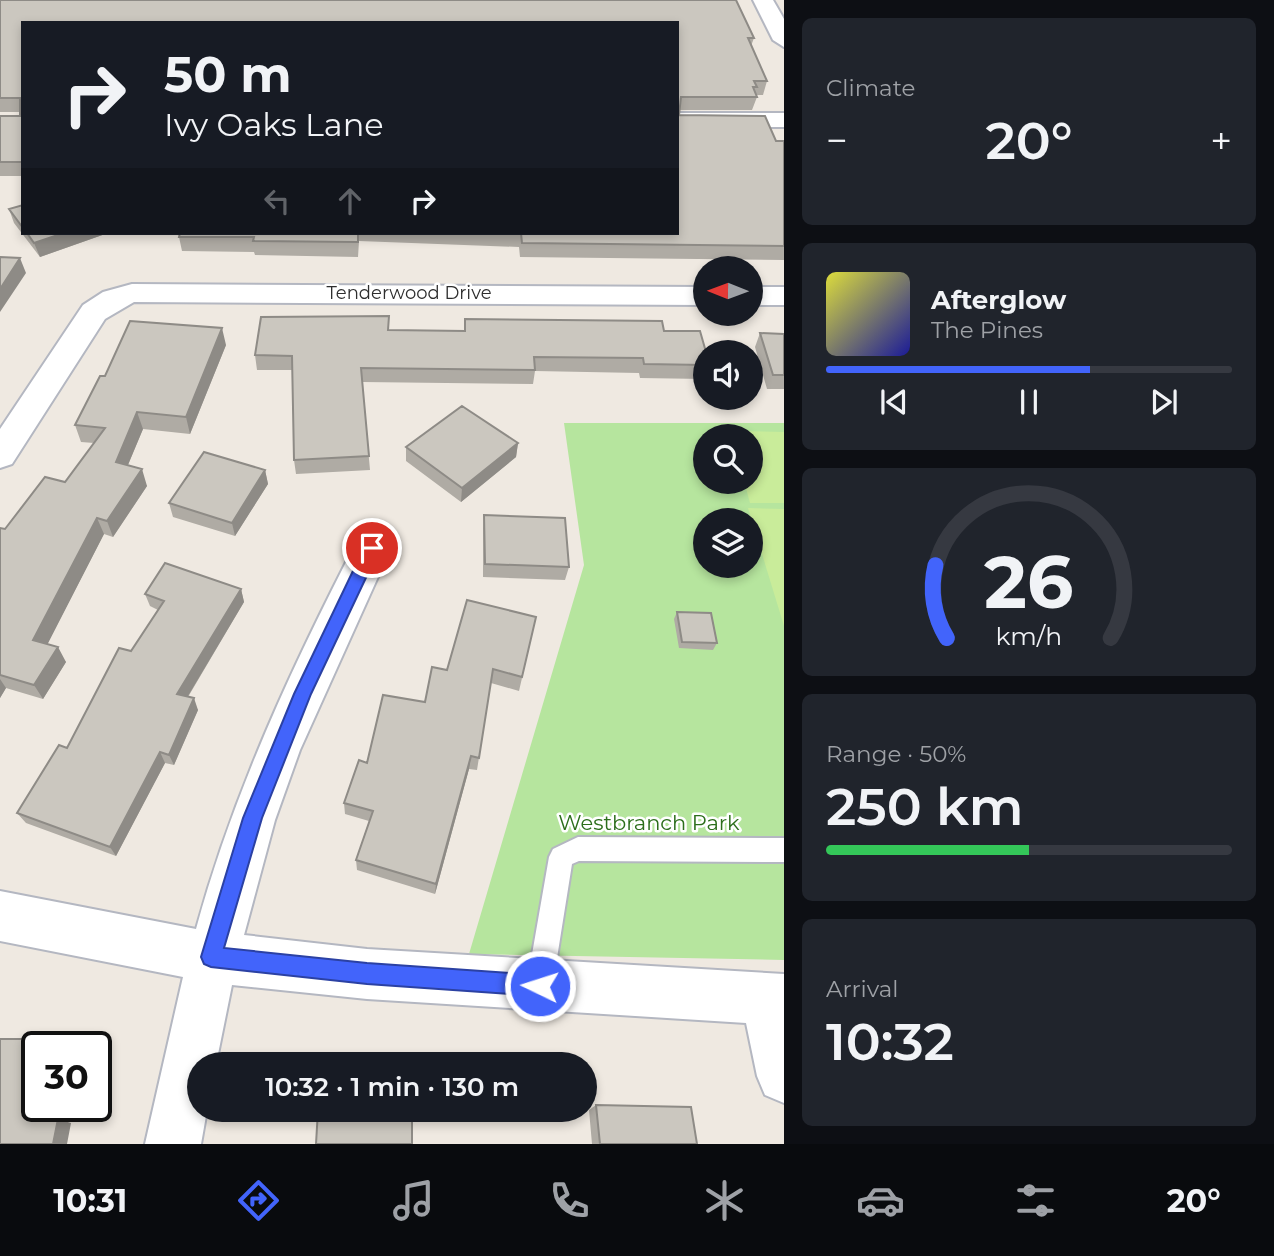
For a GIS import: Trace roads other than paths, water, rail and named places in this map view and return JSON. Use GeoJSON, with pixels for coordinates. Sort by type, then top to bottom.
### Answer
{"type":"FeatureCollection","features":[{"type":"Feature","properties":{"kind":"street"},"geometry":{"type":"LineString","coordinates":[[764,0],[784,40]]}},
{"type":"Feature","properties":{"kind":"street"},"geometry":{"type":"LineString","coordinates":[[679,120],[784,120]]}},
{"type":"Feature","properties":{"kind":"street","name":"Tenderwood Drive"},"geometry":{"type":"LineString","coordinates":[[0,455],[40,400],[94,312],[114,299],[149,291],[693,296]]}},
{"type":"Feature","properties":{"kind":"street"},"geometry":{"type":"LineString","coordinates":[[763,296],[784,296]]}},
{"type":"Feature","properties":{"kind":"street"},"geometry":{"type":"LineString","coordinates":[[173,1144],[211,957],[252,818],[303,694],[372,548]]}},
{"type":"Feature","properties":{"kind":"street"},"geometry":{"type":"LineString","coordinates":[[0,916],[211,957],[367,974],[775,1001],[784,1076]]}},
{"type":"Feature","properties":{"kind":"lane"},"geometry":{"type":"LineString","coordinates":[[540,986],[561,857],[578,849],[784,850]]}},
{"type":"Feature","properties":{"kind":"park label","name":"Westbranch Park"},"geometry":{"type":"Point","coordinates":[649,822]}}]}
